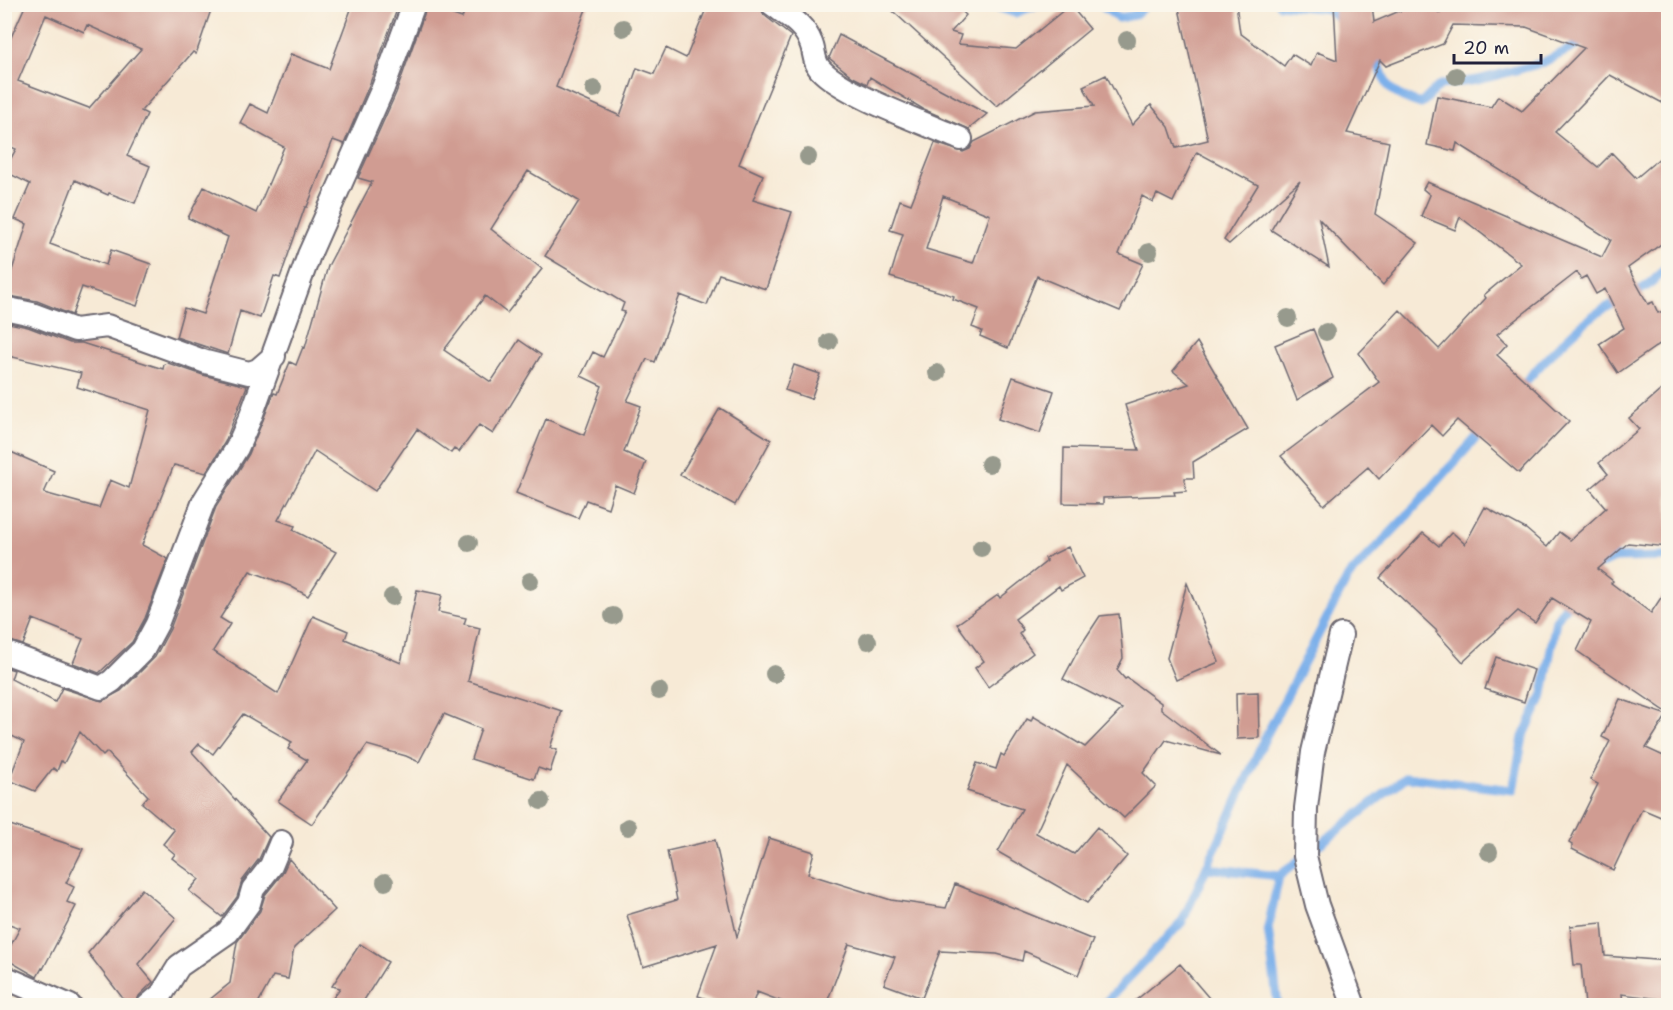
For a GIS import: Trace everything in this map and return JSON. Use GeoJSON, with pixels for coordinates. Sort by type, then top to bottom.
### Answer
{"type":"FeatureCollection","features":[{"type":"Feature","properties":{"kind":"street"},"geometry":{"type":"LineString","coordinates":[[4,652],[101,688],[112,681],[143,650],[157,624],[204,501],[237,448],[274,356],[309,255],[383,88],[414,4]]}},
{"type":"Feature","properties":{"kind":"street"},"geometry":{"type":"LineString","coordinates":[[772,4],[801,25],[812,44],[815,62],[821,71],[864,97],[961,139]]}},
{"type":"Feature","properties":{"kind":"street"},"geometry":{"type":"LineString","coordinates":[[4,308],[32,314],[75,330],[107,326],[206,362],[249,373],[258,370],[274,356]]}},
{"type":"Feature","properties":{"kind":"street"},"geometry":{"type":"LineString","coordinates":[[1341,635],[1313,752],[1306,808],[1305,856],[1317,905],[1354,1005]]}},
{"type":"Feature","properties":{"kind":"street"},"geometry":{"type":"LineString","coordinates":[[148,1005],[161,995],[179,966],[228,932],[249,903],[253,889],[271,866],[281,842]]}},
{"type":"Feature","properties":{"kind":"street"},"geometry":{"type":"LineString","coordinates":[[4,977],[70,1005]]}},
{"type":"Feature","properties":{"kind":"building"},"geometry":{"type":"Polygon","coordinates":[[[22,4],[213,4],[196,54],[193,52],[141,111],[147,114],[127,156],[150,166],[135,203],[109,193],[108,195],[75,180],[50,244],[106,265],[111,250],[151,264],[137,306],[82,287],[72,315],[37,301],[4,295],[27,224],[15,219],[30,184],[4,171],[16,149],[4,144],[4,53],[25,6],[22,4]],[[46,15],[18,81],[89,108],[141,49],[87,25],[84,32],[46,15]]]}},
{"type":"Feature","properties":{"kind":"building"},"geometry":{"type":"Polygon","coordinates":[[[353,4],[399,4],[370,83],[344,144],[333,140],[307,207],[305,207],[280,278],[274,276],[260,318],[240,311],[228,354],[176,337],[184,308],[203,314],[228,237],[188,218],[204,187],[256,213],[284,147],[240,123],[250,104],[268,113],[291,54],[329,69],[353,4]]]}},
{"type":"Feature","properties":{"kind":"building"},"geometry":{"type":"Polygon","coordinates":[[[467,4],[588,4],[556,87],[620,116],[637,68],[654,74],[666,48],[686,58],[708,4],[759,4],[764,15],[791,36],[739,164],[763,175],[753,200],[792,212],[766,289],[719,274],[707,305],[680,295],[655,362],[647,359],[627,401],[641,406],[624,452],[646,462],[634,493],[615,485],[608,508],[586,500],[578,518],[516,493],[546,419],[584,435],[602,386],[581,376],[593,352],[603,357],[625,312],[621,311],[624,303],[545,256],[579,201],[528,171],[491,229],[542,269],[507,313],[485,296],[444,350],[491,382],[519,340],[541,355],[493,434],[479,425],[459,452],[454,449],[451,453],[417,429],[375,491],[315,451],[278,520],[295,526],[293,530],[336,552],[308,596],[290,586],[250,571],[220,618],[230,624],[213,651],[278,694],[313,616],[348,631],[345,639],[401,663],[417,590],[442,595],[438,612],[466,618],[464,624],[480,628],[468,681],[562,711],[550,748],[557,750],[550,772],[538,768],[534,779],[471,759],[481,729],[444,714],[419,762],[367,745],[312,824],[278,801],[307,760],[288,749],[292,742],[243,714],[213,754],[199,744],[192,752],[269,837],[259,859],[242,881],[237,897],[222,917],[189,891],[199,879],[172,858],[175,854],[163,844],[174,830],[142,803],[148,796],[107,752],[103,756],[80,732],[64,763],[61,761],[57,771],[53,768],[35,791],[9,780],[24,742],[4,732],[4,667],[14,670],[11,679],[55,702],[62,688],[102,701],[121,691],[155,657],[170,629],[216,507],[249,454],[274,393],[277,394],[290,362],[296,365],[303,347],[305,348],[328,266],[372,182],[358,178],[396,93],[427,6],[462,18],[467,4]]]}},
{"type":"Feature","properties":{"kind":"building"},"geometry":{"type":"Polygon","coordinates":[[[885,4],[954,4],[966,15],[951,32],[961,35],[958,44],[1016,49],[1070,5],[1090,29],[997,106],[885,4]]]}},
{"type":"Feature","properties":{"kind":"building"},"geometry":{"type":"Polygon","coordinates":[[[1178,4],[1236,4],[1240,33],[1284,66],[1292,54],[1311,66],[1317,52],[1337,60],[1334,4],[1372,4],[1374,22],[1416,4],[1423,4],[1440,13],[1440,4],[1668,4],[1668,106],[1610,75],[1555,132],[1598,167],[1612,153],[1636,178],[1668,151],[1668,239],[1628,268],[1648,304],[1653,302],[1658,313],[1668,309],[1668,338],[1618,373],[1599,344],[1624,328],[1605,289],[1596,294],[1586,276],[1581,279],[1577,272],[1497,334],[1507,344],[1497,355],[1569,421],[1519,473],[1457,420],[1442,436],[1431,425],[1379,479],[1368,467],[1324,505],[1281,456],[1379,382],[1359,353],[1400,310],[1439,349],[1486,298],[1484,295],[1521,264],[1460,217],[1455,230],[1421,216],[1430,195],[1423,189],[1427,182],[1602,257],[1611,240],[1457,143],[1455,151],[1427,145],[1437,96],[1491,107],[1498,96],[1522,111],[1584,48],[1526,27],[1453,25],[1443,44],[1386,66],[1380,60],[1347,133],[1389,142],[1375,214],[1418,243],[1383,285],[1319,219],[1329,267],[1271,230],[1300,181],[1229,244],[1224,240],[1258,185],[1197,152],[1173,202],[1157,194],[1153,202],[1142,196],[1119,254],[1143,264],[1120,311],[1037,276],[1008,348],[980,336],[982,331],[972,327],[979,309],[953,299],[954,296],[890,277],[903,234],[890,230],[900,200],[911,204],[935,143],[963,152],[970,149],[974,142],[1035,111],[1094,106],[1083,86],[1106,75],[1132,125],[1151,105],[1169,127],[1176,148],[1208,140],[1178,4]],[[943,196],[926,249],[973,263],[990,215],[943,196]]]}},
{"type":"Feature","properties":{"kind":"building"},"geometry":{"type":"Polygon","coordinates":[[[839,35],[987,114],[969,129],[923,109],[870,77],[867,84],[853,77],[829,58],[839,35]]]}},
{"type":"Feature","properties":{"kind":"building"},"geometry":{"type":"Polygon","coordinates":[[[4,322],[28,327],[70,343],[82,343],[163,369],[164,364],[168,363],[247,386],[225,442],[206,473],[174,465],[142,545],[168,559],[145,618],[132,642],[99,673],[73,663],[83,639],[33,619],[23,645],[4,639],[4,449],[54,471],[44,493],[99,508],[110,480],[129,488],[150,410],[77,387],[81,373],[4,355],[4,322]]]}},
{"type":"Feature","properties":{"kind":"building"},"geometry":{"type":"Polygon","coordinates":[[[1313,329],[1333,378],[1297,400],[1275,345],[1313,329]]]}},
{"type":"Feature","properties":{"kind":"building"},"geometry":{"type":"Polygon","coordinates":[[[1197,342],[1248,429],[1193,462],[1194,478],[1185,478],[1186,491],[1174,492],[1175,495],[1103,498],[1103,504],[1063,503],[1064,448],[1139,450],[1125,405],[1189,384],[1173,371],[1197,342]]]}},
{"type":"Feature","properties":{"kind":"building"},"geometry":{"type":"Polygon","coordinates":[[[794,365],[820,374],[811,399],[785,390],[794,365]]]}},
{"type":"Feature","properties":{"kind":"building"},"geometry":{"type":"Polygon","coordinates":[[[1013,377],[1054,391],[1040,433],[998,419],[1013,377]]]}},
{"type":"Feature","properties":{"kind":"building"},"geometry":{"type":"Polygon","coordinates":[[[1668,384],[1668,547],[1628,543],[1598,569],[1613,581],[1611,583],[1651,613],[1668,587],[1668,713],[1577,651],[1591,622],[1552,598],[1535,623],[1518,611],[1463,662],[1437,631],[1380,578],[1423,533],[1439,546],[1452,532],[1465,544],[1485,507],[1526,529],[1547,547],[1559,532],[1570,540],[1606,508],[1590,489],[1608,474],[1599,463],[1639,429],[1629,418],[1668,384]]]}},
{"type":"Feature","properties":{"kind":"building"},"geometry":{"type":"Polygon","coordinates":[[[720,408],[771,440],[735,505],[680,475],[720,408]]]}},
{"type":"Feature","properties":{"kind":"building"},"geometry":{"type":"Polygon","coordinates":[[[1068,547],[1083,578],[1061,590],[1059,586],[1015,619],[1023,630],[1019,634],[1033,653],[988,687],[975,668],[984,661],[957,624],[998,595],[1000,598],[1047,561],[1045,558],[1068,547]]]}},
{"type":"Feature","properties":{"kind":"building"},"geometry":{"type":"Polygon","coordinates":[[[1187,583],[1219,662],[1176,680],[1167,658],[1187,583]]]}},
{"type":"Feature","properties":{"kind":"building"},"geometry":{"type":"Polygon","coordinates":[[[1119,614],[1123,658],[1117,670],[1125,679],[1127,678],[1161,703],[1161,709],[1221,755],[1166,740],[1143,773],[1156,786],[1124,818],[1067,765],[1036,833],[1074,854],[1097,827],[1127,856],[1087,903],[998,852],[1022,809],[967,791],[977,763],[996,769],[1001,754],[1004,756],[1027,719],[1031,721],[1033,716],[1085,747],[1122,709],[1063,679],[1100,616],[1119,614]]]}},
{"type":"Feature","properties":{"kind":"building"},"geometry":{"type":"Polygon","coordinates":[[[1496,657],[1534,670],[1524,702],[1485,689],[1496,657]]]}},
{"type":"Feature","properties":{"kind":"building"},"geometry":{"type":"Polygon","coordinates":[[[1258,692],[1259,738],[1237,739],[1236,693],[1258,692]]]}},
{"type":"Feature","properties":{"kind":"building"},"geometry":{"type":"Polygon","coordinates":[[[1620,699],[1667,715],[1646,748],[1668,758],[1668,820],[1642,809],[1613,870],[1572,849],[1569,843],[1598,784],[1590,780],[1610,741],[1602,737],[1620,699]]]}},
{"type":"Feature","properties":{"kind":"building"},"geometry":{"type":"Polygon","coordinates":[[[4,823],[83,849],[66,883],[74,887],[67,902],[76,906],[37,977],[4,958],[20,928],[4,922],[4,823]]]}},
{"type":"Feature","properties":{"kind":"building"},"geometry":{"type":"Polygon","coordinates":[[[769,838],[814,852],[808,874],[891,900],[946,908],[955,884],[1093,940],[1078,975],[1024,951],[1022,961],[997,954],[940,951],[922,998],[884,984],[895,957],[849,944],[826,1005],[791,1005],[757,992],[752,1005],[725,1005],[698,996],[717,944],[643,967],[627,915],[677,900],[667,851],[715,840],[737,937],[769,838]]]}},
{"type":"Feature","properties":{"kind":"building"},"geometry":{"type":"Polygon","coordinates":[[[289,859],[335,910],[294,948],[288,979],[273,976],[257,1005],[203,1005],[230,983],[237,942],[260,911],[265,895],[282,874],[289,859]]]}},
{"type":"Feature","properties":{"kind":"building"},"geometry":{"type":"Polygon","coordinates":[[[142,889],[176,918],[138,964],[153,982],[139,996],[135,1005],[128,1005],[88,953],[142,889]]]}},
{"type":"Feature","properties":{"kind":"building"},"geometry":{"type":"Polygon","coordinates":[[[1602,923],[1605,956],[1668,961],[1668,1000],[1622,994],[1623,1005],[1585,1005],[1581,965],[1574,965],[1570,926],[1602,923]]]}},
{"type":"Feature","properties":{"kind":"building"},"geometry":{"type":"Polygon","coordinates":[[[360,944],[388,962],[361,1005],[328,1005],[340,988],[332,986],[360,944]]]}},
{"type":"Feature","properties":{"kind":"building"},"geometry":{"type":"Polygon","coordinates":[[[1180,964],[1215,1005],[1130,1005],[1180,964]]]}},
{"type":"Feature","properties":{"kind":"waterway"},"geometry":{"type":"LineString","coordinates":[[988,4],[1015,13],[1039,4]]}},
{"type":"Feature","properties":{"kind":"waterway"},"geometry":{"type":"LineString","coordinates":[[1099,4],[1118,18],[1134,15],[1147,4]]}},
{"type":"Feature","properties":{"kind":"waterway"},"geometry":{"type":"LineString","coordinates":[[1279,4],[1328,9],[1343,21]]}},
{"type":"Feature","properties":{"kind":"waterway"},"geometry":{"type":"LineString","coordinates":[[1374,52],[1388,86],[1400,96],[1421,104],[1440,85],[1478,80],[1542,63],[1576,46],[1582,34]]}},
{"type":"Feature","properties":{"kind":"waterway"},"geometry":{"type":"LineString","coordinates":[[1519,389],[1580,326],[1601,311],[1651,283],[1668,264]]}},
{"type":"Feature","properties":{"kind":"waterway"},"geometry":{"type":"LineString","coordinates":[[1102,1006],[1182,922],[1266,736],[1348,577],[1406,517],[1484,429]]}},
{"type":"Feature","properties":{"kind":"waterway"},"geometry":{"type":"LineString","coordinates":[[1598,565],[1615,558],[1668,557]]}},
{"type":"Feature","properties":{"kind":"waterway"},"geometry":{"type":"LineString","coordinates":[[1207,868],[1279,876],[1406,777],[1513,790],[1523,737],[1543,694],[1556,620],[1572,597]]}},
{"type":"Feature","properties":{"kind":"waterway"},"geometry":{"type":"LineString","coordinates":[[1278,1006],[1268,928],[1279,876]]}}]}
